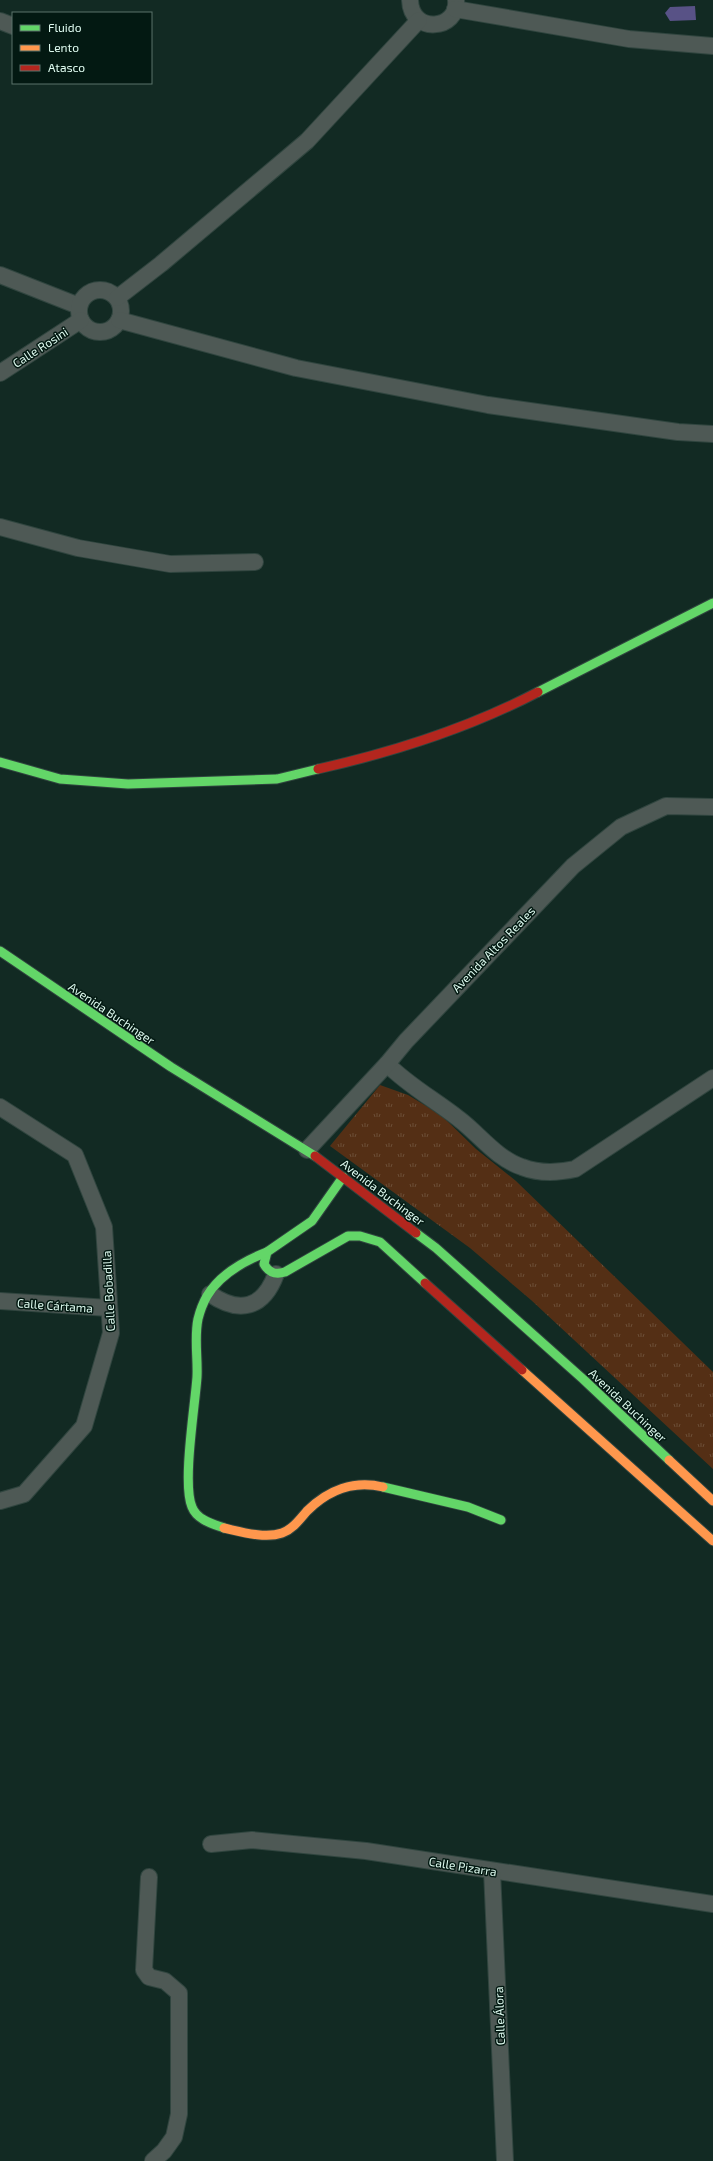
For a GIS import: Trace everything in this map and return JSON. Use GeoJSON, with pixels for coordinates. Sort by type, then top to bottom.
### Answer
{"type":"FeatureCollection","features":[{"type":"Feature","properties":{"kind":"street"},"geometry":{"type":"LineString","coordinates":[[410,0],[413,14],[419,20],[428,24],[438,24],[447,21],[456,4],[629,39],[713,46]]}},
{"type":"Feature","properties":{"kind":"street"},"geometry":{"type":"LineString","coordinates":[[117,298],[307,142],[419,20]]}},
{"type":"Feature","properties":{"kind":"street"},"geometry":{"type":"LineString","coordinates":[[0,21],[12,26]]}},
{"type":"Feature","properties":{"kind":"street"},"geometry":{"type":"LineString","coordinates":[[0,275],[80,313],[87,328],[94,332],[104,332],[112,328],[119,320],[121,312],[117,298],[110,292],[98,289],[88,293],[80,313]]}},
{"type":"Feature","properties":{"kind":"street","name":"Calle Rosini"},"geometry":{"type":"LineString","coordinates":[[0,373],[80,313]]}},
{"type":"Feature","properties":{"kind":"street"},"geometry":{"type":"LineString","coordinates":[[119,320],[296,368],[488,405],[678,432],[713,434]]}},
{"type":"Feature","properties":{"kind":"street"},"geometry":{"type":"LineString","coordinates":[[0,527],[78,548],[170,564],[256,562]]}},
{"type":"Feature","properties":{"kind":"street"},"geometry":{"type":"LineString","coordinates":[[0,762],[60,779],[128,784],[277,779],[346,763],[412,745],[519,702],[713,603]]}},
{"type":"Feature","properties":{"kind":"street","name":"Avenida Altos Reales"},"geometry":{"type":"LineString","coordinates":[[307,1150],[387,1064],[406,1041],[573,866],[621,827],[666,806],[713,807]]}},
{"type":"Feature","properties":{"kind":"street","name":"Avenida Buchinger"},"geometry":{"type":"LineString","coordinates":[[0,951],[171,1067],[307,1150],[436,1248],[583,1379],[713,1501]]}},
{"type":"Feature","properties":{"kind":"street"},"geometry":{"type":"LineString","coordinates":[[387,1064],[405,1082],[461,1120],[505,1158],[521,1167],[540,1172],[559,1172],[575,1169],[713,1078]]}},
{"type":"Feature","properties":{"kind":"street","name":"Calle Bobadilla"},"geometry":{"type":"LineString","coordinates":[[0,1107],[75,1155],[104,1228],[111,1333],[84,1426],[24,1494],[0,1501]]}},
{"type":"Feature","properties":{"kind":"street"},"geometry":{"type":"LineString","coordinates":[[343,1177],[312,1221],[266,1252],[243,1261],[226,1273],[201,1309],[198,1319],[198,1364],[189,1484],[189,1499],[195,1513],[206,1522],[254,1534],[281,1534],[293,1528],[320,1498],[337,1489],[356,1483],[368,1483],[393,1487],[468,1507],[501,1520]]}},
{"type":"Feature","properties":{"kind":"street"},"geometry":{"type":"LineString","coordinates":[[266,1252],[264,1264],[268,1271],[276,1274],[285,1272],[348,1236],[359,1235],[370,1237],[380,1242],[713,1541]]}},
{"type":"Feature","properties":{"kind":"street"},"geometry":{"type":"LineString","coordinates":[[210,1294],[224,1304],[240,1306],[253,1303],[266,1295],[276,1274]]}},
{"type":"Feature","properties":{"kind":"street","name":"Calle Cártama"},"geometry":{"type":"LineString","coordinates":[[0,1301],[109,1308]]}},
{"type":"Feature","properties":{"kind":"street","name":"Calle Pizarra"},"geometry":{"type":"LineString","coordinates":[[211,1844],[252,1840],[366,1851],[713,1904]]}},
{"type":"Feature","properties":{"kind":"street","name":"Calle Álora"},"geometry":{"type":"LineString","coordinates":[[492,1871],[505,2161]]}},
{"type":"Feature","properties":{"kind":"street"},"geometry":{"type":"LineString","coordinates":[[149,1877],[144,1970],[150,1977],[165,1980],[173,1986],[178,1993],[179,2114],[174,2137],[164,2151],[153,2161]]}},
{"type":"Feature","properties":{"kind":"green space"},"geometry":{"type":"Polygon","coordinates":[[[380,1085],[408,1095],[441,1115],[476,1149],[516,1181],[713,1372],[713,1469],[531,1300],[470,1248],[330,1146],[380,1085]]]}},
{"type":"Feature","properties":{"kind":"shaded area"},"geometry":{"type":"Polygon","coordinates":[[[695,6],[696,20],[670,21],[665,13],[670,7],[695,6]]]}},
{"type":"Feature","properties":{"kind":"traffic: fast"},"geometry":{"type":"LineString","coordinates":[[538,692],[713,603]]}},
{"type":"Feature","properties":{"kind":"traffic: fast"},"geometry":{"type":"LineString","coordinates":[[0,762],[60,779],[128,784],[277,779],[318,769]]}},
{"type":"Feature","properties":{"kind":"traffic: fast"},"geometry":{"type":"LineString","coordinates":[[0,951],[171,1067],[315,1156]]}},
{"type":"Feature","properties":{"kind":"traffic: fast"},"geometry":{"type":"LineString","coordinates":[[343,1177],[312,1221],[267,1252],[264,1264],[266,1267],[273,1272],[285,1272],[348,1236],[360,1236],[380,1242],[425,1283]]}},
{"type":"Feature","properties":{"kind":"traffic: fast"},"geometry":{"type":"LineString","coordinates":[[416,1233],[436,1248],[583,1379],[669,1460]]}},
{"type":"Feature","properties":{"kind":"traffic: fast"},"geometry":{"type":"LineString","coordinates":[[224,1528],[201,1518],[194,1511],[189,1496],[188,1481],[190,1444],[197,1377],[197,1326],[204,1301],[212,1288],[233,1269],[267,1252]]}},
{"type":"Feature","properties":{"kind":"traffic: fast"},"geometry":{"type":"LineString","coordinates":[[383,1487],[468,1507],[501,1520]]}},
{"type":"Feature","properties":{"kind":"traffic: slow"},"geometry":{"type":"LineString","coordinates":[[522,1370],[713,1541]]}},
{"type":"Feature","properties":{"kind":"traffic: slow"},"geometry":{"type":"LineString","coordinates":[[669,1460],[713,1501]]}},
{"type":"Feature","properties":{"kind":"traffic: slow"},"geometry":{"type":"LineString","coordinates":[[224,1528],[246,1533],[275,1535],[282,1533],[293,1526],[315,1504],[333,1492],[352,1486],[372,1485],[383,1487]]}},
{"type":"Feature","properties":{"kind":"traffic: jam"},"geometry":{"type":"LineString","coordinates":[[318,769],[375,755],[431,738],[485,717],[538,692]]}},
{"type":"Feature","properties":{"kind":"traffic: jam"},"geometry":{"type":"LineString","coordinates":[[315,1156],[416,1233]]}},
{"type":"Feature","properties":{"kind":"traffic: jam"},"geometry":{"type":"LineString","coordinates":[[425,1283],[522,1370]]}}]}
